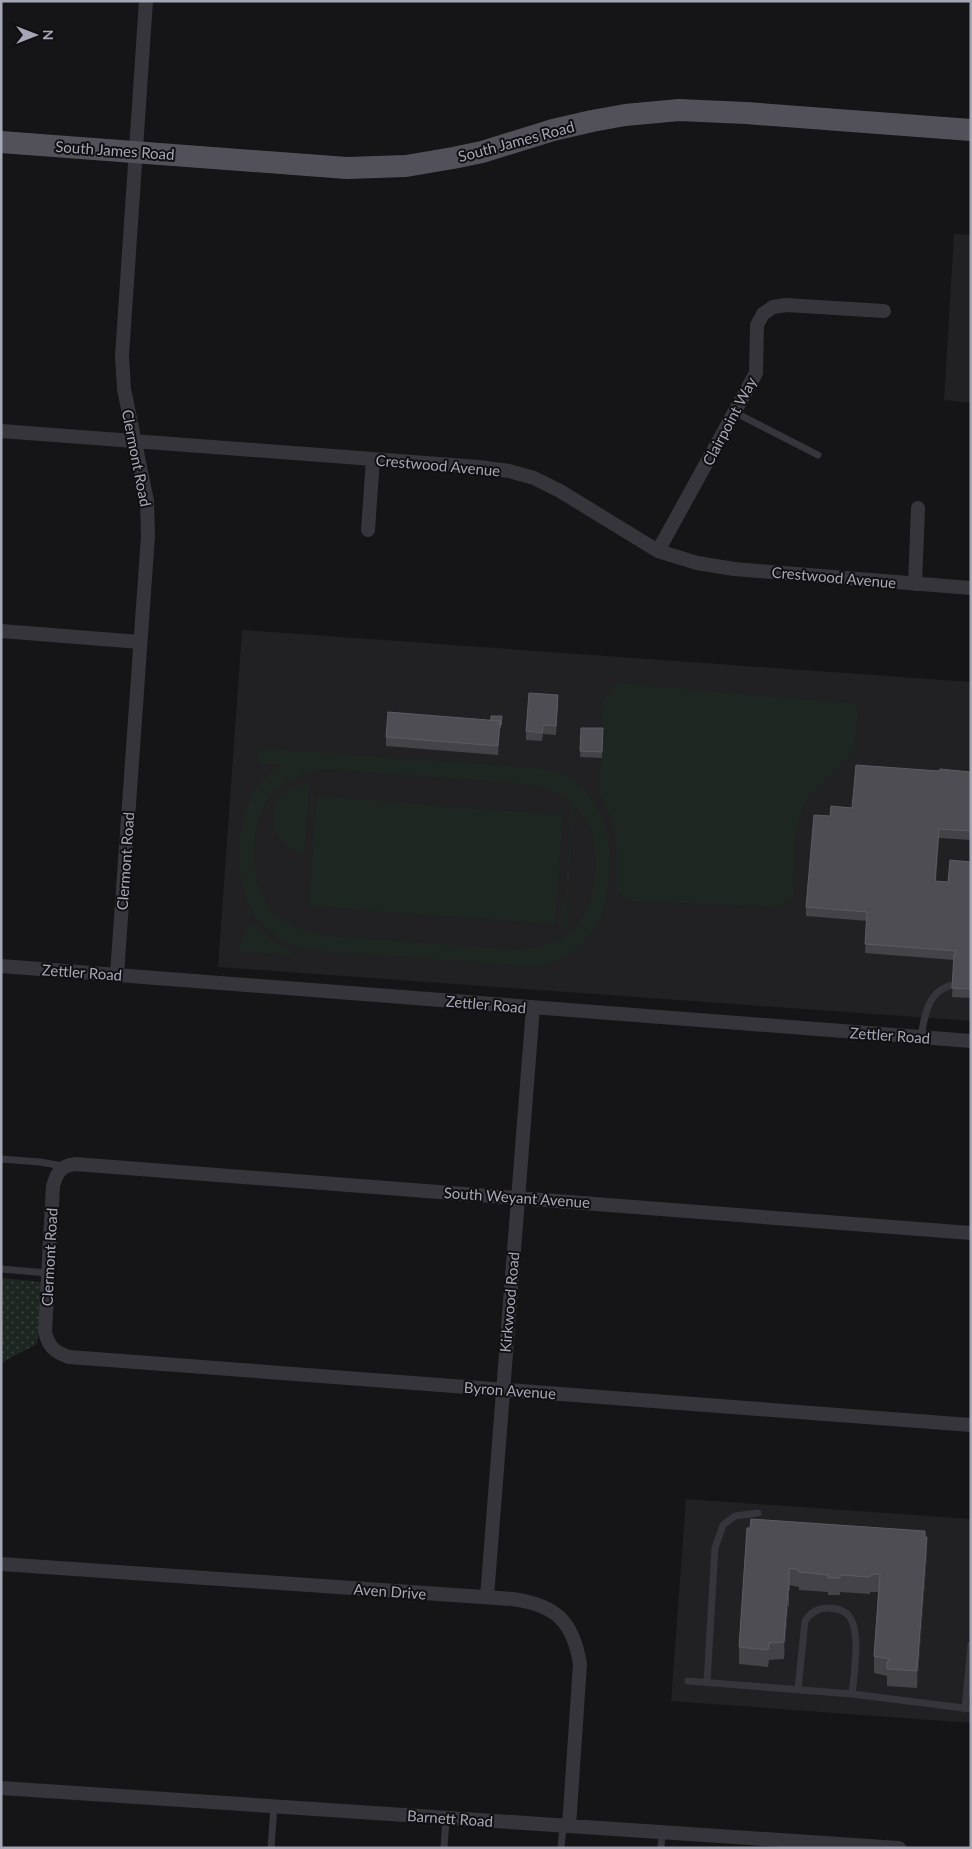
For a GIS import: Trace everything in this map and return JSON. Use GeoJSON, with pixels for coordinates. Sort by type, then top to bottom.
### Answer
{"type":"FeatureCollection","features":[{"type":"Feature","properties":{"kind":"main road","name":"South James Road"},"geometry":{"type":"LineString","coordinates":[[1,142],[347,168],[406,166],[482,152],[553,130],[625,115],[679,110],[737,112],[971,130]]}},
{"type":"Feature","properties":{"kind":"street","name":"Clermont Road"},"geometry":{"type":"LineString","coordinates":[[117,974],[148,519],[147,501],[124,389],[122,356],[146,1]]}},
{"type":"Feature","properties":{"kind":"street","name":"Clairpoint Way"},"geometry":{"type":"LineString","coordinates":[[658,551],[756,373],[757,325],[763,314],[773,307],[786,305],[884,311]]}},
{"type":"Feature","properties":{"kind":"street","name":"Crestwood Avenue"},"geometry":{"type":"LineString","coordinates":[[1,431],[479,466],[509,471],[534,478],[560,491],[658,551],[697,563],[734,569],[971,588]]}},
{"type":"Feature","properties":{"kind":"street"},"geometry":{"type":"LineString","coordinates":[[368,530],[373,459]]}},
{"type":"Feature","properties":{"kind":"street"},"geometry":{"type":"LineString","coordinates":[[915,584],[918,508]]}},
{"type":"Feature","properties":{"kind":"street"},"geometry":{"type":"LineString","coordinates":[[1,632],[140,642]]}},
{"type":"Feature","properties":{"kind":"street","name":"Zettler Road"},"geometry":{"type":"LineString","coordinates":[[1,966],[971,1041]]}},
{"type":"Feature","properties":{"kind":"street","name":"Kirkwood Road"},"geometry":{"type":"LineString","coordinates":[[487,1597],[533,1007]]}},
{"type":"Feature","properties":{"kind":"street","name":"South Weyant Avenue"},"geometry":{"type":"LineString","coordinates":[[64,1167],[75,1164],[971,1233]]}},
{"type":"Feature","properties":{"kind":"street","name":"Clermont Road"},"geometry":{"type":"LineString","coordinates":[[52,1349],[48,1344],[45,1332],[53,1186],[56,1175],[64,1167]]}},
{"type":"Feature","properties":{"kind":"street","name":"Byron Avenue"},"geometry":{"type":"LineString","coordinates":[[52,1349],[69,1357],[971,1426]]}},
{"type":"Feature","properties":{"kind":"street","name":"Aven Drive"},"geometry":{"type":"LineString","coordinates":[[1,1564],[487,1597],[530,1601],[546,1606],[560,1616],[571,1631],[577,1647],[580,1664],[566,1826]]}},
{"type":"Feature","properties":{"kind":"street","name":"Barnett Road"},"geometry":{"type":"LineString","coordinates":[[1,1788],[899,1848]]}},
{"type":"Feature","properties":{"kind":"lane"},"geometry":{"type":"LineString","coordinates":[[734,412],[818,455]]}},
{"type":"Feature","properties":{"kind":"lane"},"geometry":{"type":"LineString","coordinates":[[921,1037],[924,1013],[936,992],[952,983],[971,983]]}},
{"type":"Feature","properties":{"kind":"lane"},"geometry":{"type":"LineString","coordinates":[[1,1159],[40,1162],[64,1167]]}},
{"type":"Feature","properties":{"kind":"lane"},"geometry":{"type":"LineString","coordinates":[[1,1269],[48,1273]]}},
{"type":"Feature","properties":{"kind":"lane"},"geometry":{"type":"LineString","coordinates":[[707,1682],[714,1548],[723,1525],[735,1516],[758,1513]]}},
{"type":"Feature","properties":{"kind":"lane"},"geometry":{"type":"LineString","coordinates":[[798,1689],[805,1621],[809,1614],[825,1608],[843,1611],[850,1616],[854,1628],[856,1654],[852,1694]]}},
{"type":"Feature","properties":{"kind":"lane"},"geometry":{"type":"LineString","coordinates":[[688,1681],[852,1694],[968,1709],[971,1645]]}},
{"type":"Feature","properties":{"kind":"lane"},"geometry":{"type":"LineString","coordinates":[[271,1848],[274,1806]]}},
{"type":"Feature","properties":{"kind":"lane"},"geometry":{"type":"LineString","coordinates":[[444,1848],[446,1818]]}},
{"type":"Feature","properties":{"kind":"lane"},"geometry":{"type":"LineString","coordinates":[[561,1848],[566,1826]]}},
{"type":"Feature","properties":{"kind":"lane"},"geometry":{"type":"LineString","coordinates":[[661,1848],[662,1832]]}},
{"type":"Feature","properties":{"kind":"shaded area"},"geometry":{"type":"Polygon","coordinates":[[[954,234],[971,235],[971,403],[944,400],[954,234]]]}},
{"type":"Feature","properties":{"kind":"shaded area"},"geometry":{"type":"Polygon","coordinates":[[[242,630],[971,682],[971,1021],[218,967],[242,630]]]}},
{"type":"Feature","properties":{"kind":"shaded area"},"geometry":{"type":"Polygon","coordinates":[[[618,683],[858,704],[855,751],[804,802],[796,832],[793,895],[780,907],[629,901],[617,890],[617,852],[614,827],[608,809],[599,793],[602,728],[601,703],[618,683]]]}},
{"type":"Feature","properties":{"kind":"shaded area"},"geometry":{"type":"Polygon","coordinates":[[[259,748],[538,768],[557,772],[573,780],[585,791],[595,804],[603,820],[610,854],[610,872],[607,896],[600,919],[592,933],[572,952],[548,963],[530,966],[321,951],[303,948],[286,942],[271,933],[258,920],[250,907],[240,874],[240,839],[247,806],[260,784],[281,765],[258,763],[259,748]],[[325,769],[310,772],[277,789],[264,806],[258,824],[254,860],[256,877],[261,891],[277,915],[289,924],[304,931],[322,935],[515,950],[541,946],[557,940],[565,936],[578,924],[589,904],[595,864],[593,838],[584,816],[574,806],[567,928],[560,928],[561,909],[564,909],[572,803],[551,790],[527,784],[325,769]]]}},
{"type":"Feature","properties":{"kind":"shaded area"},"geometry":{"type":"Polygon","coordinates":[[[310,784],[304,853],[290,847],[280,838],[274,827],[273,815],[276,803],[283,793],[295,787],[310,784]]]}},
{"type":"Feature","properties":{"kind":"shaded area"},"geometry":{"type":"Polygon","coordinates":[[[317,796],[563,815],[555,924],[308,906],[317,796]]]}},
{"type":"Feature","properties":{"kind":"shaded area"},"geometry":{"type":"Polygon","coordinates":[[[252,922],[284,948],[292,951],[289,957],[282,954],[239,952],[242,937],[252,922]]]}},
{"type":"Feature","properties":{"kind":"shaded area"},"geometry":{"type":"Polygon","coordinates":[[[1,1278],[42,1282],[37,1344],[1,1363],[1,1278]]]}},
{"type":"Feature","properties":{"kind":"shaded area"},"geometry":{"type":"Polygon","coordinates":[[[686,1499],[971,1519],[971,1723],[671,1701],[686,1499]]]}},
{"type":"Feature","properties":{"kind":"building"},"geometry":{"type":"Polygon","coordinates":[[[529,693],[558,695],[556,726],[543,725],[542,733],[526,731],[529,693]]]}},
{"type":"Feature","properties":{"kind":"building"},"geometry":{"type":"Polygon","coordinates":[[[388,712],[500,721],[498,746],[386,737],[388,712]]]}},
{"type":"Feature","properties":{"kind":"building"},"geometry":{"type":"Polygon","coordinates":[[[491,716],[502,716],[501,725],[500,721],[491,720],[491,716]]]}},
{"type":"Feature","properties":{"kind":"building"},"geometry":{"type":"Polygon","coordinates":[[[581,728],[603,728],[602,752],[580,751],[581,728]]]}},
{"type":"Feature","properties":{"kind":"building"},"geometry":{"type":"Polygon","coordinates":[[[856,765],[971,772],[971,831],[939,829],[935,881],[948,882],[950,860],[971,862],[971,989],[952,988],[954,954],[956,954],[956,951],[865,944],[867,912],[806,907],[814,815],[830,816],[831,806],[852,808],[856,765]]]}},
{"type":"Feature","properties":{"kind":"building"},"geometry":{"type":"Polygon","coordinates":[[[751,1519],[925,1531],[925,1537],[927,1537],[917,1671],[887,1669],[889,1659],[874,1656],[880,1574],[870,1575],[870,1577],[840,1575],[840,1578],[828,1578],[828,1575],[799,1572],[799,1570],[789,1568],[784,1642],[769,1643],[768,1650],[739,1647],[747,1528],[750,1528],[751,1519]]]}}]}
